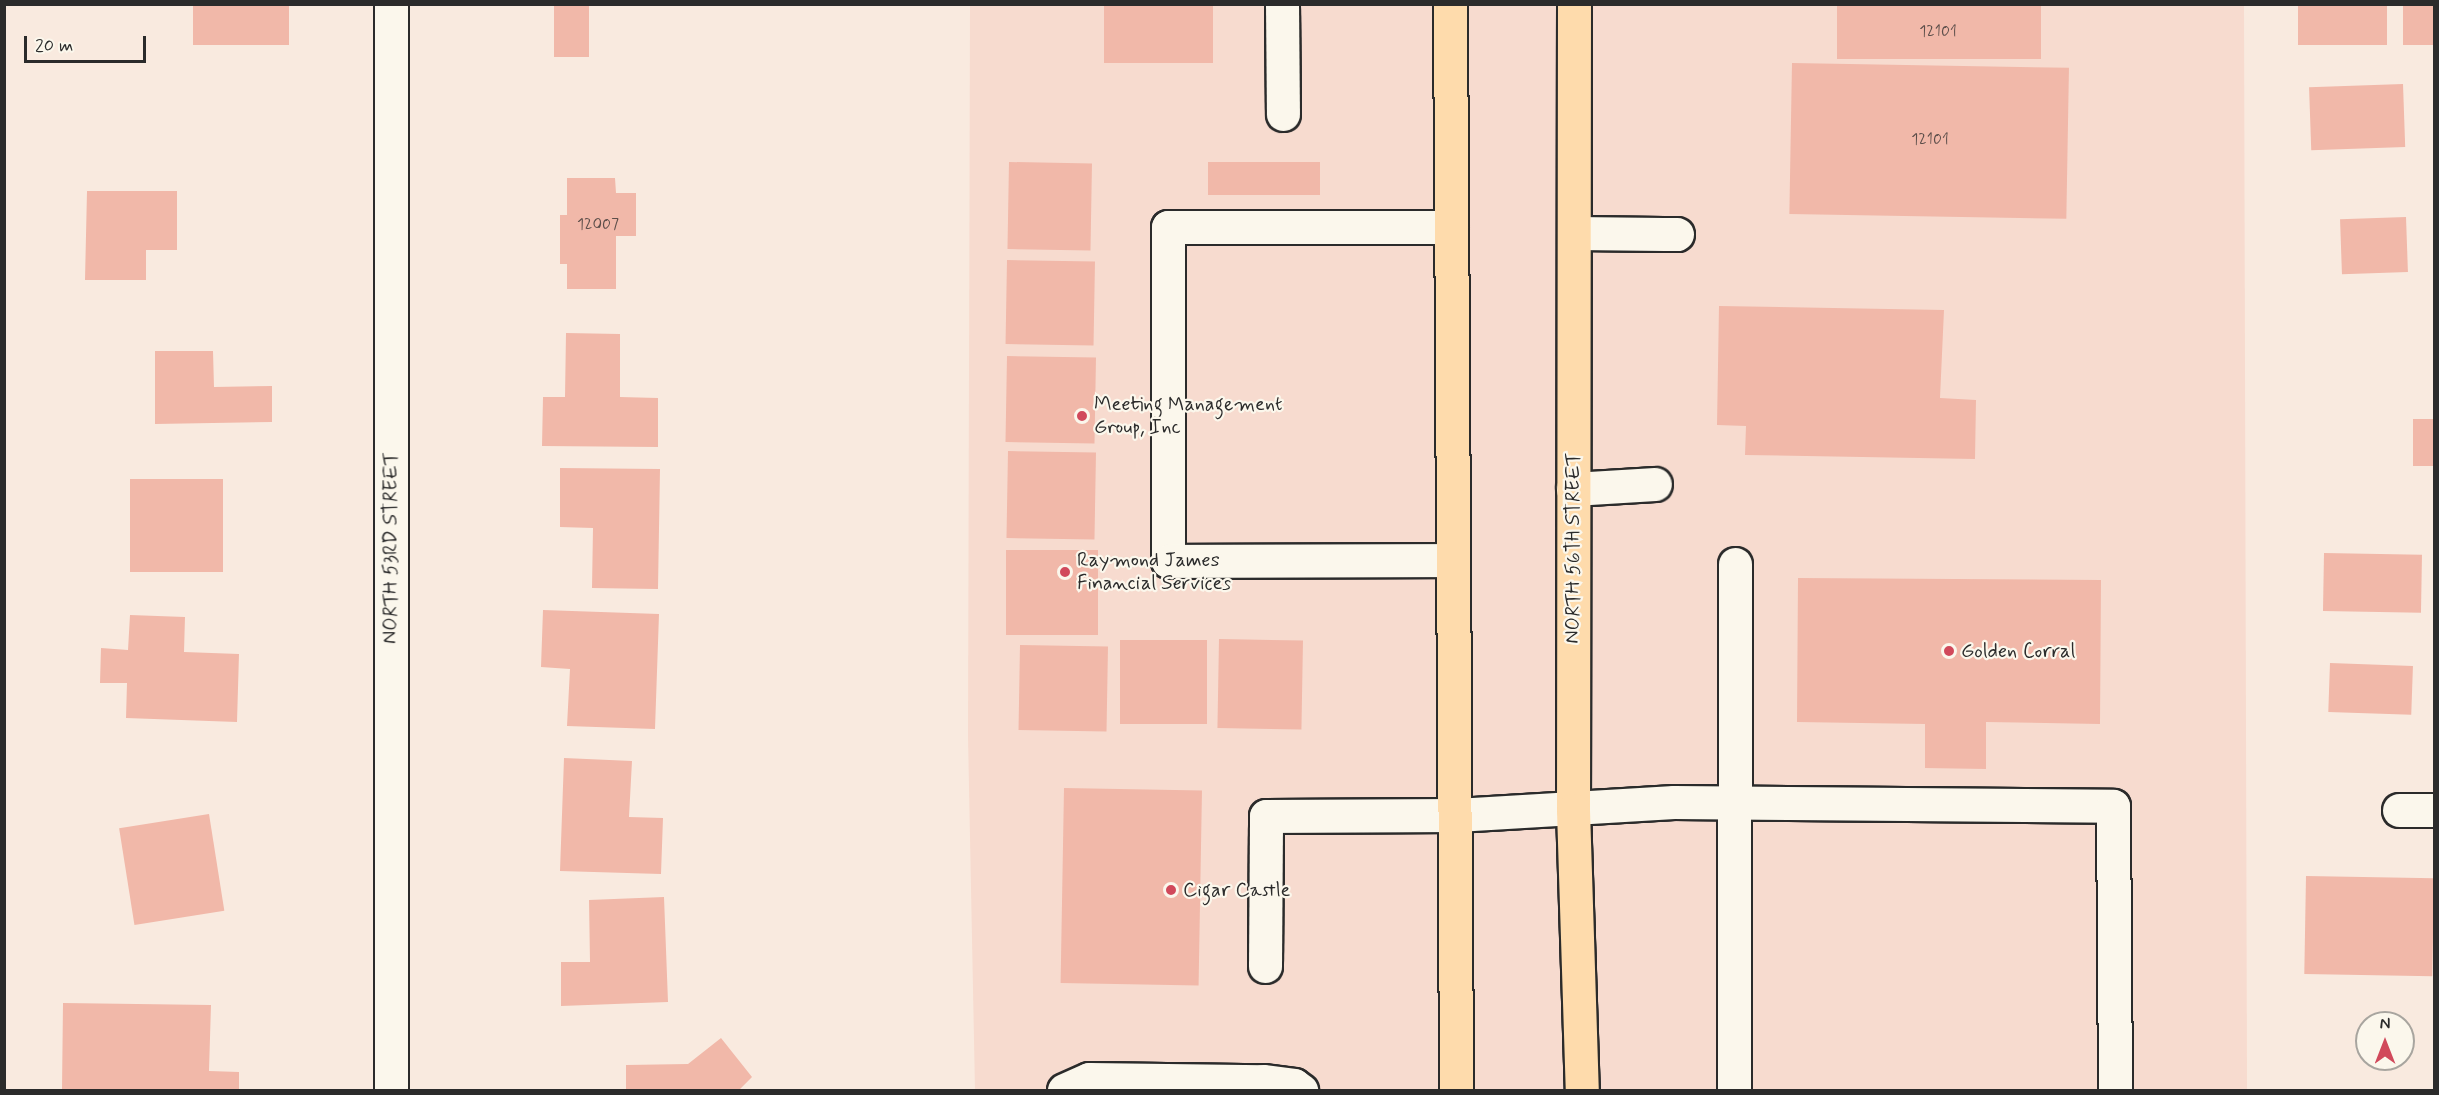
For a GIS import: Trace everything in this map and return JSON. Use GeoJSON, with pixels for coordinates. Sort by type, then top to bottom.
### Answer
{"type":"FeatureCollection","features":[{"type":"Feature","properties":{"kind":"main road"},"geometry":{"type":"LineString","coordinates":[[1450,4],[1451,560],[1456,815],[1456,1090]]}},
{"type":"Feature","properties":{"kind":"main road","name":"NORTH 56TH STREET"},"geometry":{"type":"LineString","coordinates":[[1574,4],[1573,810],[1582,1090]]}},
{"type":"Feature","properties":{"kind":"street","name":"NORTH 53RD STREET"},"geometry":{"type":"LineString","coordinates":[[391,4],[391,1090]]}},
{"type":"Feature","properties":{"kind":"street"},"geometry":{"type":"LineString","coordinates":[[1282,4],[1282,114]]}},
{"type":"Feature","properties":{"kind":"street"},"geometry":{"type":"LineString","coordinates":[[1451,228],[1168,227],[1168,561],[1451,560]]}},
{"type":"Feature","properties":{"kind":"street"},"geometry":{"type":"LineString","coordinates":[[1575,233],[1677,234]]}},
{"type":"Feature","properties":{"kind":"street"},"geometry":{"type":"LineString","coordinates":[[1573,489],[1655,484]]}},
{"type":"Feature","properties":{"kind":"street"},"geometry":{"type":"LineString","coordinates":[[1734,1090],[1735,564]]}},
{"type":"Feature","properties":{"kind":"street"},"geometry":{"type":"LineString","coordinates":[[1265,966],[1266,816],[1456,815],[1573,810],[1674,802],[2113,806],[2115,1090]]}},
{"type":"Feature","properties":{"kind":"street"},"geometry":{"type":"LineString","coordinates":[[2398,810],[2434,810]]}},
{"type":"Feature","properties":{"kind":"street"},"geometry":{"type":"LineString","coordinates":[[1064,1090],[1089,1079],[1263,1081],[1294,1085],[1301,1090]]}},
{"type":"Feature","properties":{"kind":"shaded area"},"geometry":{"type":"Polygon","coordinates":[[[970,5],[2244,5],[2247,1090],[975,1090],[968,736],[970,5]]]}},
{"type":"Feature","properties":{"kind":"building"},"geometry":{"type":"Polygon","coordinates":[[[193,4],[289,4],[289,45],[193,45],[193,4]]]}},
{"type":"Feature","properties":{"kind":"building"},"geometry":{"type":"Polygon","coordinates":[[[554,4],[589,4],[589,57],[554,57],[554,4]]]}},
{"type":"Feature","properties":{"kind":"building"},"geometry":{"type":"Polygon","coordinates":[[[1104,4],[1213,4],[1213,63],[1104,63],[1104,4]]]}},
{"type":"Feature","properties":{"kind":"building"},"geometry":{"type":"Polygon","coordinates":[[[1837,4],[2041,4],[2041,59],[1837,59],[1837,4]]]}},
{"type":"Feature","properties":{"kind":"building"},"geometry":{"type":"Polygon","coordinates":[[[2298,4],[2387,4],[2387,45],[2298,45],[2298,4]]]}},
{"type":"Feature","properties":{"kind":"building"},"geometry":{"type":"Polygon","coordinates":[[[2403,4],[2434,4],[2434,45],[2403,45],[2403,4]]]}},
{"type":"Feature","properties":{"kind":"building"},"geometry":{"type":"Polygon","coordinates":[[[1792,63],[2069,68],[2066,219],[1789,214],[1792,63]]]}},
{"type":"Feature","properties":{"kind":"building"},"geometry":{"type":"Polygon","coordinates":[[[2403,84],[2405,147],[2311,150],[2309,87],[2403,84]]]}},
{"type":"Feature","properties":{"kind":"building"},"geometry":{"type":"Polygon","coordinates":[[[1009,162],[1092,163],[1090,250],[1007,249],[1009,162]]]}},
{"type":"Feature","properties":{"kind":"building"},"geometry":{"type":"Polygon","coordinates":[[[1208,162],[1320,162],[1320,195],[1208,195],[1208,162]]]}},
{"type":"Feature","properties":{"kind":"building"},"geometry":{"type":"Polygon","coordinates":[[[567,178],[615,178],[616,193],[636,193],[636,236],[616,236],[616,289],[567,289],[567,264],[560,264],[560,215],[567,215],[567,178]]]}},
{"type":"Feature","properties":{"kind":"building"},"geometry":{"type":"Polygon","coordinates":[[[87,191],[177,191],[177,250],[146,250],[146,280],[85,280],[87,191]]]}},
{"type":"Feature","properties":{"kind":"building"},"geometry":{"type":"Polygon","coordinates":[[[2406,217],[2408,272],[2342,274],[2340,219],[2406,217]]]}},
{"type":"Feature","properties":{"kind":"building"},"geometry":{"type":"Polygon","coordinates":[[[1007,260],[1095,262],[1094,346],[1006,344],[1007,260]]]}},
{"type":"Feature","properties":{"kind":"building"},"geometry":{"type":"Polygon","coordinates":[[[1719,306],[1944,310],[1940,398],[1976,400],[1975,459],[1745,455],[1746,426],[1717,425],[1719,306]]]}},
{"type":"Feature","properties":{"kind":"building"},"geometry":{"type":"Polygon","coordinates":[[[566,333],[620,334],[620,397],[658,398],[658,447],[542,446],[543,397],[565,397],[566,333]]]}},
{"type":"Feature","properties":{"kind":"building"},"geometry":{"type":"Polygon","coordinates":[[[155,351],[213,351],[214,387],[272,386],[272,422],[155,424],[155,351]]]}},
{"type":"Feature","properties":{"kind":"building"},"geometry":{"type":"Polygon","coordinates":[[[1007,356],[1096,358],[1094,444],[1005,442],[1007,356]]]}},
{"type":"Feature","properties":{"kind":"building"},"geometry":{"type":"Polygon","coordinates":[[[2413,419],[2434,419],[2434,466],[2413,466],[2413,419]]]}},
{"type":"Feature","properties":{"kind":"building"},"geometry":{"type":"Polygon","coordinates":[[[1008,451],[1096,453],[1094,540],[1006,538],[1008,451]]]}},
{"type":"Feature","properties":{"kind":"building"},"geometry":{"type":"Polygon","coordinates":[[[560,468],[660,469],[658,589],[592,588],[593,528],[560,527],[560,468]]]}},
{"type":"Feature","properties":{"kind":"building"},"geometry":{"type":"Polygon","coordinates":[[[130,479],[223,479],[223,572],[130,572],[130,479]]]}},
{"type":"Feature","properties":{"kind":"building"},"geometry":{"type":"Polygon","coordinates":[[[1006,550],[1098,550],[1098,635],[1006,635],[1006,550]]]}},
{"type":"Feature","properties":{"kind":"building"},"geometry":{"type":"Polygon","coordinates":[[[2324,553],[2422,555],[2421,613],[2323,611],[2324,553]]]}},
{"type":"Feature","properties":{"kind":"building","name":"Golden Corral"},"geometry":{"type":"Polygon","coordinates":[[[1798,578],[2101,580],[2100,724],[1986,722],[1986,769],[1925,768],[1925,724],[1797,722],[1798,578]]]}},
{"type":"Feature","properties":{"kind":"building"},"geometry":{"type":"Polygon","coordinates":[[[543,610],[659,614],[655,729],[567,726],[570,669],[541,667],[543,610]]]}},
{"type":"Feature","properties":{"kind":"building"},"geometry":{"type":"Polygon","coordinates":[[[130,615],[185,617],[184,652],[239,654],[237,722],[126,718],[127,683],[100,683],[101,648],[128,650],[130,615]]]}},
{"type":"Feature","properties":{"kind":"building"},"geometry":{"type":"Polygon","coordinates":[[[1219,639],[1303,640],[1301,729],[1217,728],[1219,639]]]}},
{"type":"Feature","properties":{"kind":"building"},"geometry":{"type":"Polygon","coordinates":[[[1120,640],[1207,640],[1207,724],[1120,724],[1120,640]]]}},
{"type":"Feature","properties":{"kind":"building"},"geometry":{"type":"Polygon","coordinates":[[[1020,645],[1108,647],[1107,732],[1019,730],[1020,645]]]}},
{"type":"Feature","properties":{"kind":"building"},"geometry":{"type":"Polygon","coordinates":[[[2330,663],[2413,666],[2411,715],[2328,712],[2330,663]]]}},
{"type":"Feature","properties":{"kind":"building"},"geometry":{"type":"Polygon","coordinates":[[[564,758],[632,761],[629,817],[663,818],[661,874],[560,871],[564,758]]]}},
{"type":"Feature","properties":{"kind":"building"},"geometry":{"type":"Polygon","coordinates":[[[1064,788],[1202,790],[1199,985],[1061,983],[1064,788]]]}},
{"type":"Feature","properties":{"kind":"building"},"geometry":{"type":"Polygon","coordinates":[[[209,814],[224,911],[134,925],[119,828],[209,814]]]}},
{"type":"Feature","properties":{"kind":"building"},"geometry":{"type":"Polygon","coordinates":[[[2306,876],[2434,878],[2432,976],[2304,974],[2306,876]]]}},
{"type":"Feature","properties":{"kind":"building"},"geometry":{"type":"Polygon","coordinates":[[[664,897],[668,1002],[561,1006],[561,962],[590,962],[589,900],[664,897]]]}},
{"type":"Feature","properties":{"kind":"building"},"geometry":{"type":"Polygon","coordinates":[[[63,1003],[211,1005],[209,1071],[239,1072],[239,1090],[62,1090],[63,1003]]]}},
{"type":"Feature","properties":{"kind":"building"},"geometry":{"type":"Polygon","coordinates":[[[721,1038],[752,1077],[739,1090],[626,1090],[626,1065],[688,1064],[721,1038]]]}},
{"type":"Feature","properties":{"kind":"place","name":"Meeting Management Group, Inc"},"geometry":{"type":"Point","coordinates":[1082,416]}},
{"type":"Feature","properties":{"kind":"place","name":"Raymond James Financial Services"},"geometry":{"type":"Point","coordinates":[1065,572]}},
{"type":"Feature","properties":{"kind":"place","name":"Golden Corral"},"geometry":{"type":"Point","coordinates":[1949,651]}},
{"type":"Feature","properties":{"kind":"place","name":"Cigar Castle"},"geometry":{"type":"Point","coordinates":[1171,890]}}]}
